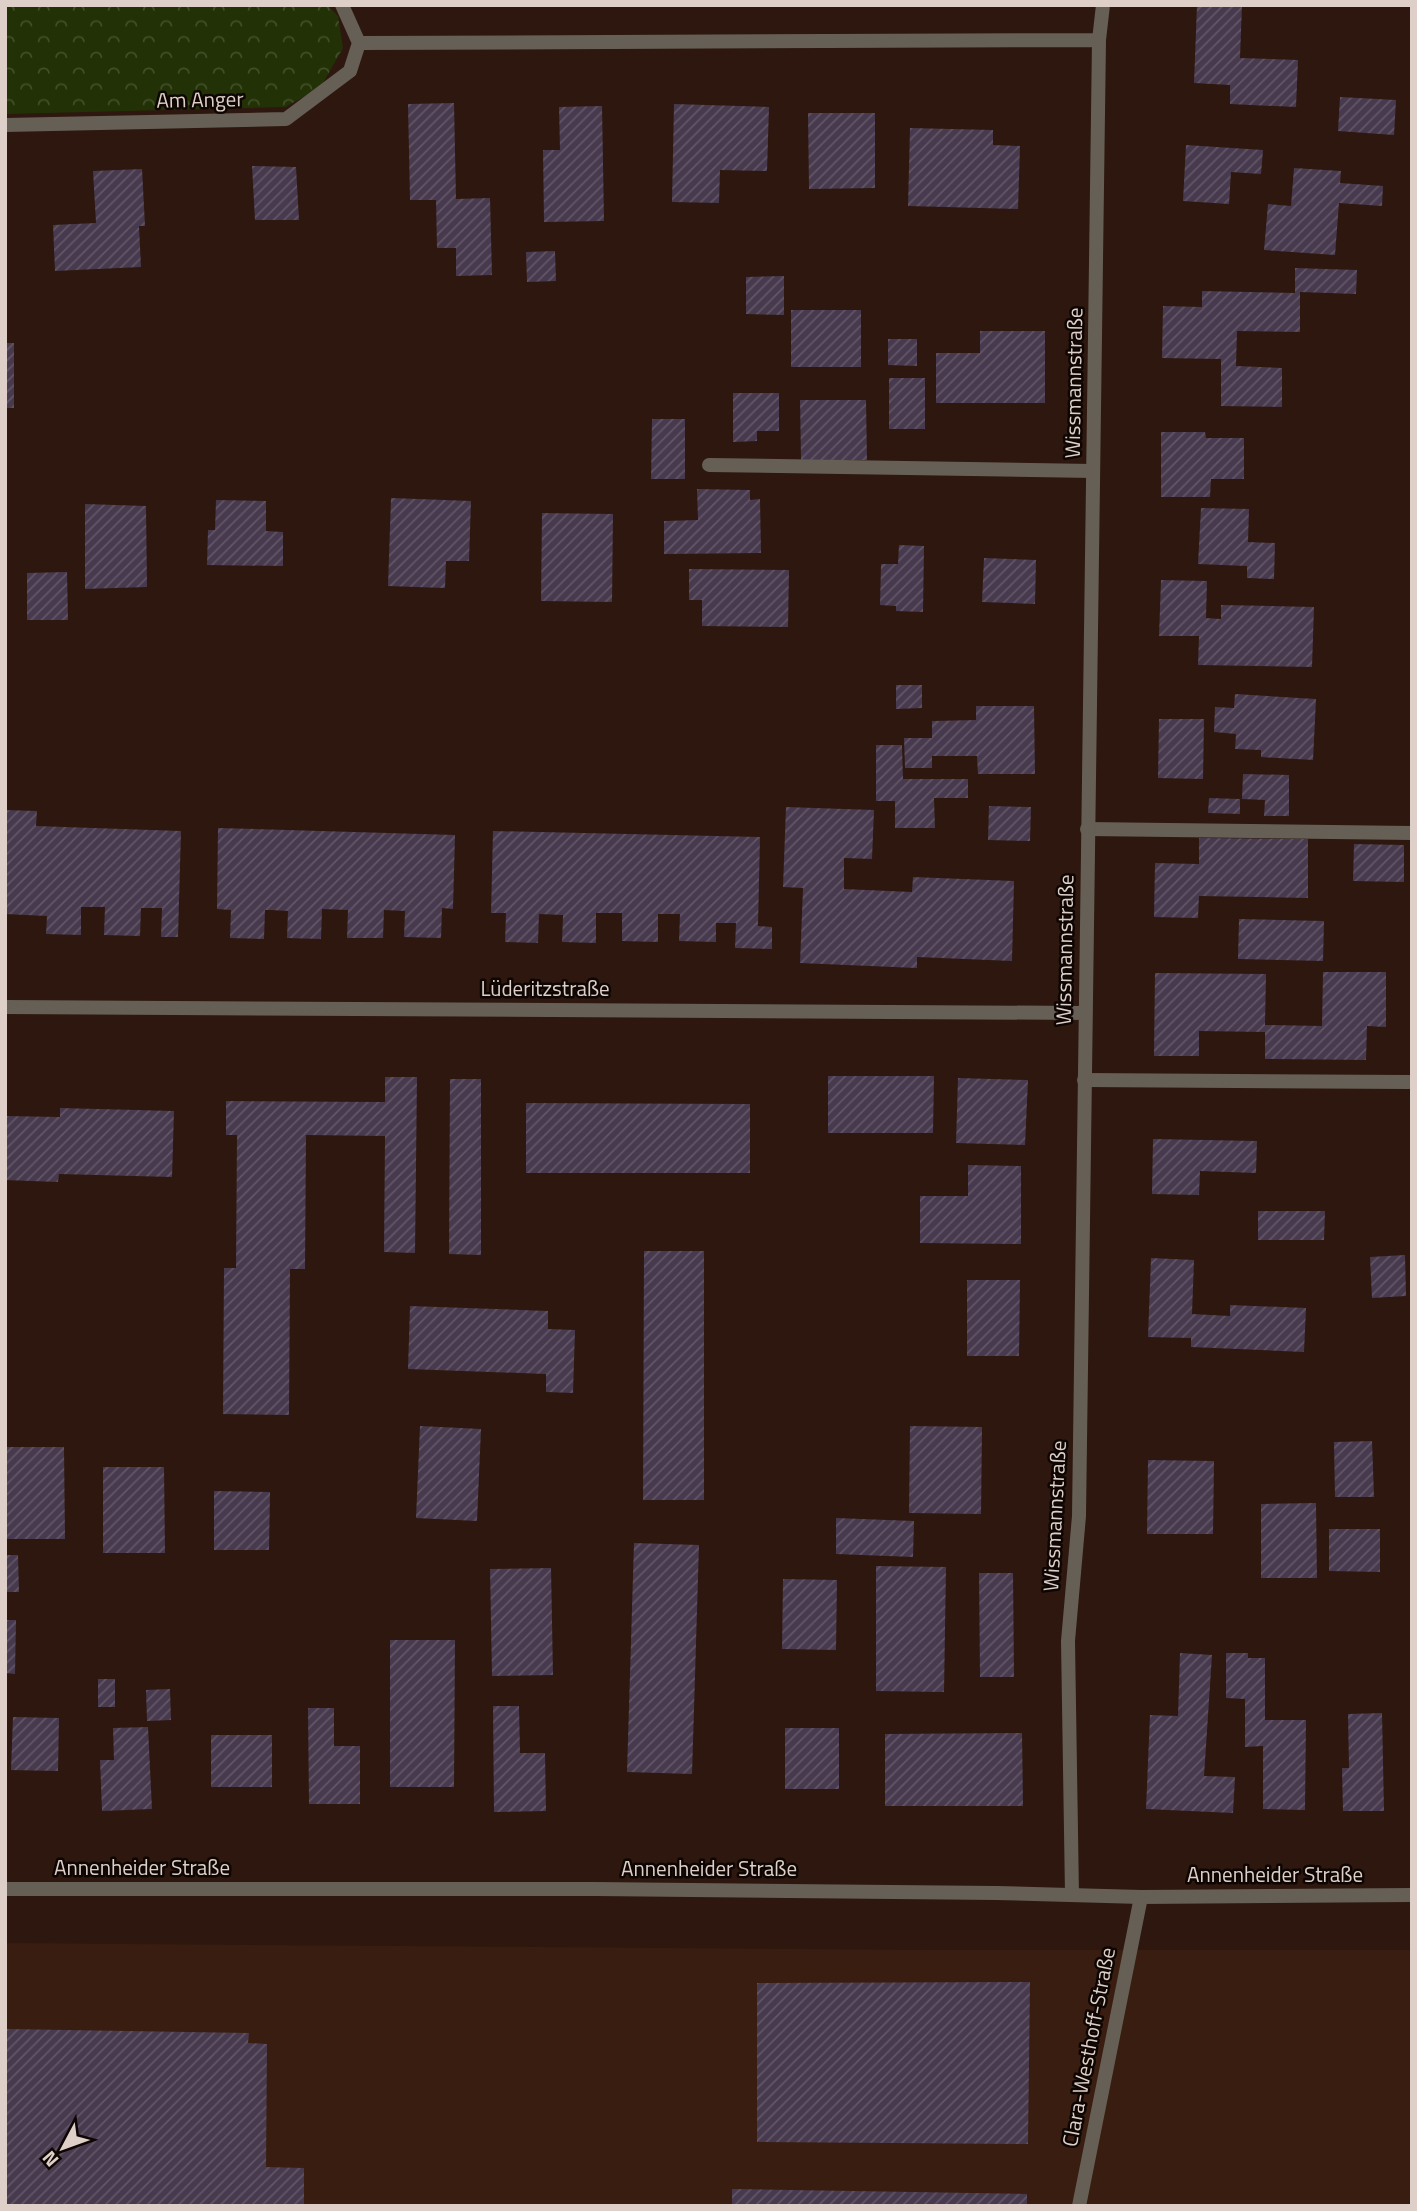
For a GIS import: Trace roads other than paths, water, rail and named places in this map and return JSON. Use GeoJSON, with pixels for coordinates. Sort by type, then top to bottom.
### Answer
{"type":"FeatureCollection","features":[{"type":"Feature","properties":{"kind":"street"},"geometry":{"type":"LineString","coordinates":[[342,5],[359,43],[1099,40]]}},
{"type":"Feature","properties":{"kind":"street","name":"Wissmannstraße"},"geometry":{"type":"LineString","coordinates":[[1072,1895],[1068,1641],[1079,1516],[1099,40],[1103,5]]}},
{"type":"Feature","properties":{"kind":"street","name":"Am Anger"},"geometry":{"type":"LineString","coordinates":[[5,125],[286,119],[350,71],[359,43]]}},
{"type":"Feature","properties":{"kind":"street"},"geometry":{"type":"LineString","coordinates":[[709,465],[1093,471]]}},
{"type":"Feature","properties":{"kind":"street"},"geometry":{"type":"LineString","coordinates":[[1087,829],[1412,833]]}},
{"type":"Feature","properties":{"kind":"street","name":"Lüderitzstraße"},"geometry":{"type":"LineString","coordinates":[[5,1007],[1085,1013]]}},
{"type":"Feature","properties":{"kind":"street"},"geometry":{"type":"LineString","coordinates":[[1084,1080],[1409,1082]]}},
{"type":"Feature","properties":{"kind":"street","name":"Annenheider Straße"},"geometry":{"type":"LineString","coordinates":[[5,1889],[1072,1895],[1141,1898],[1412,1895]]}},
{"type":"Feature","properties":{"kind":"street","name":"Clara-Westhoff-Straße"},"geometry":{"type":"LineString","coordinates":[[1079,2206],[1141,1898]]}}]}
